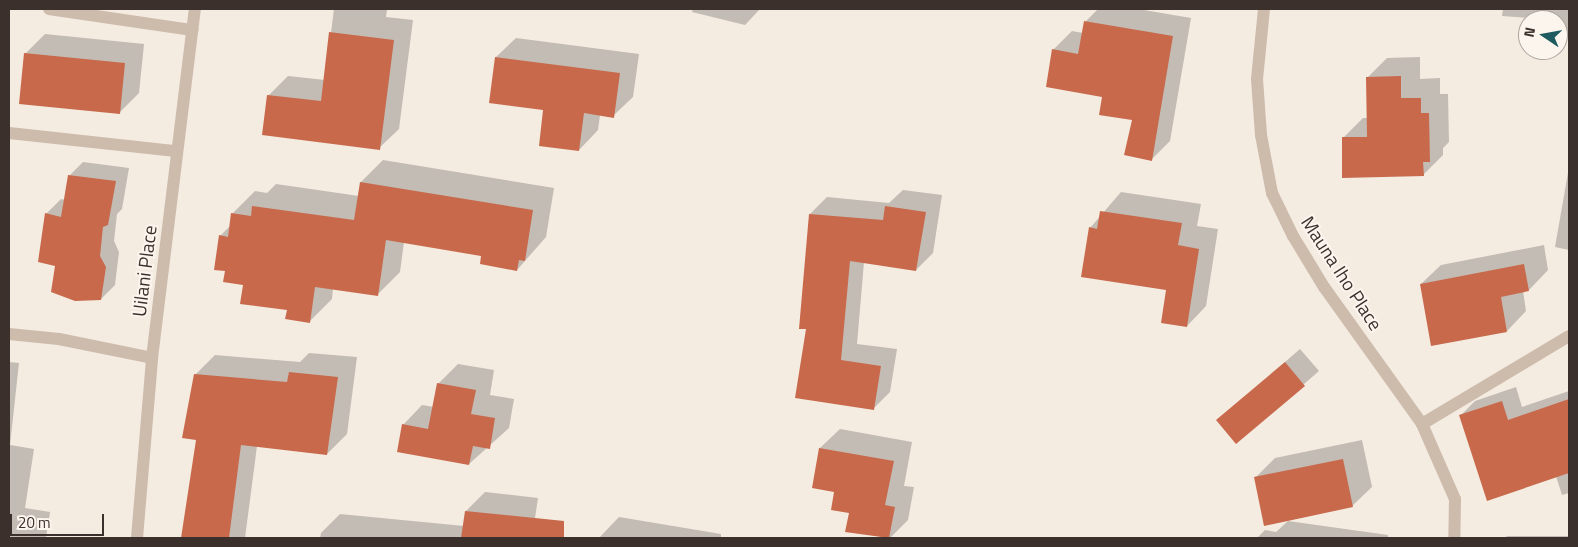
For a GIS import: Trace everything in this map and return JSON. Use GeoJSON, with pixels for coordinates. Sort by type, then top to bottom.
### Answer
{"type":"FeatureCollection","features":[{"type":"Feature","properties":{"kind":"street"},"geometry":{"type":"LineString","coordinates":[[49,9],[192,30]]}},
{"type":"Feature","properties":{"kind":"street","name":"Uilani Place"},"geometry":{"type":"LineString","coordinates":[[137,538],[152,358],[195,9]]}},
{"type":"Feature","properties":{"kind":"street","name":"Mauna Iho Place"},"geometry":{"type":"LineString","coordinates":[[1264,9],[1257,79],[1261,135],[1272,192],[1292,236],[1324,287],[1422,424],[1455,499],[1454,538]]}},
{"type":"Feature","properties":{"kind":"street"},"geometry":{"type":"LineString","coordinates":[[9,133],[112,142],[176,151]]}},
{"type":"Feature","properties":{"kind":"street"},"geometry":{"type":"LineString","coordinates":[[9,334],[60,339],[152,358]]}},
{"type":"Feature","properties":{"kind":"street"},"geometry":{"type":"LineString","coordinates":[[1422,424],[1569,336]]}},
{"type":"Feature","properties":{"kind":"building"},"geometry":{"type":"Polygon","coordinates":[[[1084,21],[1173,36],[1152,161],[1124,155],[1132,120],[1099,115],[1102,97],[1046,87],[1052,49],[1078,54],[1084,21]]]}},
{"type":"Feature","properties":{"kind":"building"},"geometry":{"type":"Polygon","coordinates":[[[329,32],[394,40],[380,150],[262,135],[267,95],[321,101],[329,32]]]}},
{"type":"Feature","properties":{"kind":"building"},"geometry":{"type":"Polygon","coordinates":[[[24,53],[125,63],[120,114],[19,104],[24,53]]]}},
{"type":"Feature","properties":{"kind":"building"},"geometry":{"type":"Polygon","coordinates":[[[495,57],[620,73],[614,118],[584,113],[579,151],[539,146],[543,110],[489,103],[495,57]]]}},
{"type":"Feature","properties":{"kind":"building"},"geometry":{"type":"Polygon","coordinates":[[[1401,76],[1401,98],[1421,98],[1421,113],[1429,113],[1430,162],[1423,162],[1424,176],[1342,178],[1342,137],[1367,137],[1366,77],[1401,76]]]}},
{"type":"Feature","properties":{"kind":"building"},"geometry":{"type":"Polygon","coordinates":[[[68,175],[116,181],[108,225],[103,227],[100,256],[106,267],[101,300],[75,301],[51,292],[55,266],[38,262],[45,213],[61,217],[68,175]]]}},
{"type":"Feature","properties":{"kind":"building"},"geometry":{"type":"Polygon","coordinates":[[[360,182],[533,210],[525,261],[519,260],[517,271],[480,264],[481,256],[386,240],[378,296],[315,287],[310,323],[285,319],[287,310],[240,304],[243,285],[223,282],[225,271],[214,270],[219,235],[228,237],[231,213],[251,216],[252,206],[354,220],[360,182]]]}},
{"type":"Feature","properties":{"kind":"building"},"geometry":{"type":"Polygon","coordinates":[[[885,206],[926,212],[916,271],[850,261],[841,360],[881,366],[874,410],[795,398],[806,329],[799,329],[809,214],[883,220],[885,206]]]}},
{"type":"Feature","properties":{"kind":"building"},"geometry":{"type":"Polygon","coordinates":[[[1100,211],[1182,223],[1178,245],[1199,249],[1187,327],[1161,323],[1166,290],[1081,277],[1089,227],[1097,229],[1100,211]]]}},
{"type":"Feature","properties":{"kind":"building"},"geometry":{"type":"Polygon","coordinates":[[[1524,264],[1529,291],[1501,297],[1507,332],[1431,346],[1420,284],[1524,264]]]}},
{"type":"Feature","properties":{"kind":"building"},"geometry":{"type":"Polygon","coordinates":[[[1285,362],[1305,386],[1236,444],[1216,420],[1285,362]]]}},
{"type":"Feature","properties":{"kind":"building"},"geometry":{"type":"Polygon","coordinates":[[[289,372],[338,377],[327,455],[241,445],[229,538],[181,538],[196,440],[182,438],[194,374],[287,382],[289,372]]]}},
{"type":"Feature","properties":{"kind":"building"},"geometry":{"type":"Polygon","coordinates":[[[437,383],[476,390],[471,414],[495,418],[490,449],[473,446],[469,465],[397,452],[402,424],[428,429],[437,383]]]}},
{"type":"Feature","properties":{"kind":"building"},"geometry":{"type":"Polygon","coordinates":[[[1569,399],[1569,473],[1487,501],[1459,415],[1502,401],[1508,420],[1569,399]]]}},
{"type":"Feature","properties":{"kind":"building"},"geometry":{"type":"Polygon","coordinates":[[[819,448],[894,461],[885,505],[895,507],[889,538],[845,532],[849,513],[831,510],[834,492],[812,488],[819,448]]]}},
{"type":"Feature","properties":{"kind":"building"},"geometry":{"type":"Polygon","coordinates":[[[1343,459],[1353,507],[1264,526],[1254,477],[1343,459]]]}},
{"type":"Feature","properties":{"kind":"building"},"geometry":{"type":"Polygon","coordinates":[[[465,511],[564,521],[564,538],[461,538],[465,511]]]}}]}
